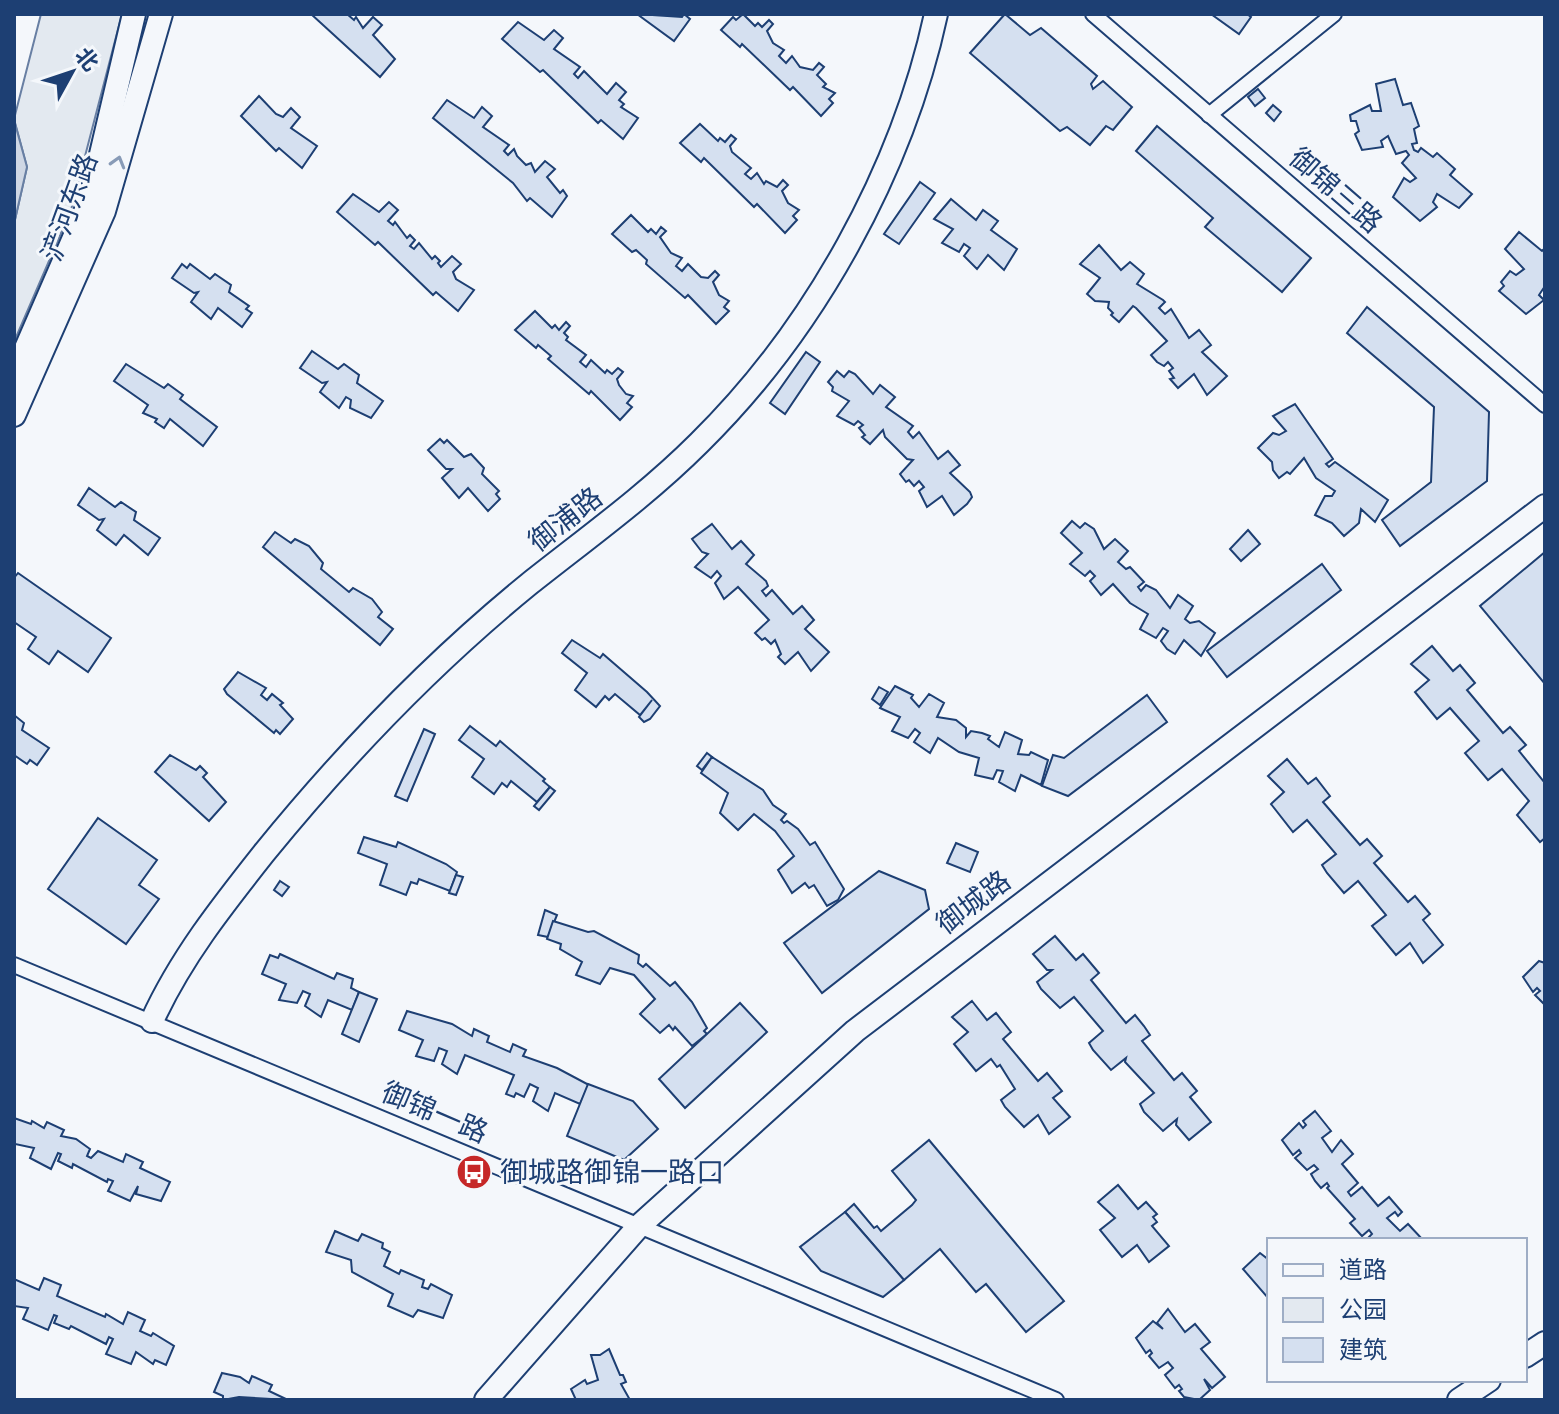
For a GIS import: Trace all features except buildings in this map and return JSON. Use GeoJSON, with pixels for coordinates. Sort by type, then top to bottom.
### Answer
{"type":"FeatureCollection","features":[{"type":"Feature","properties":{"kind":"street","name":"浐河东路"},"geometry":{"type":"LineString","coordinates":[[14,376],[90,201],[134,14]]}},
{"type":"Feature","properties":{"kind":"street","name":"浐河东路"},"geometry":{"type":"LineString","coordinates":[[14,415],[104,211],[161,14]]}},
{"type":"Feature","properties":{"kind":"street","name":"御浦路"},"geometry":{"type":"LineString","coordinates":[[152,1021],[187,957],[234,891],[304,804],[357,747],[465,640],[673,468],[751,386],[837,261],[873,191],[920,75],[936,14]]}},
{"type":"Feature","properties":{"kind":"street","name":"御锦三路"},"geometry":{"type":"LineString","coordinates":[[1093,14],[1545,405]]}},
{"type":"Feature","properties":{"kind":"street"},"geometry":{"type":"LineString","coordinates":[[1209,115],[1334,14]]}},
{"type":"Feature","properties":{"kind":"street","name":"御城路"},"geometry":{"type":"LineString","coordinates":[[486,1400],[639,1226],[855,1031],[1545,506]]}},
{"type":"Feature","properties":{"kind":"street","name":"御锦一路"},"geometry":{"type":"LineString","coordinates":[[14,965],[1056,1400]]}},
{"type":"Feature","properties":{"kind":"street"},"geometry":{"type":"LineString","coordinates":[[1527,1355],[1545,1343]]}},
{"type":"Feature","properties":{"kind":"street"},"geometry":{"type":"LineString","coordinates":[[1459,1400],[1486,1382]]}},
{"type":"Feature","properties":{"kind":"green space"},"geometry":{"type":"Polygon","coordinates":[[[41,14],[122,14],[71,210],[14,342],[14,224],[27,167],[14,119],[41,14]]]}},
{"type":"Feature","properties":{"kind":"shaded area"},"geometry":{"type":"Polygon","coordinates":[[[14,120],[27,167],[14,224],[14,120]]]}},
{"type":"Feature","properties":{"kind":"place","name":"御城路御锦一路口"},"geometry":{"type":"Point","coordinates":[474,1172]}}]}
